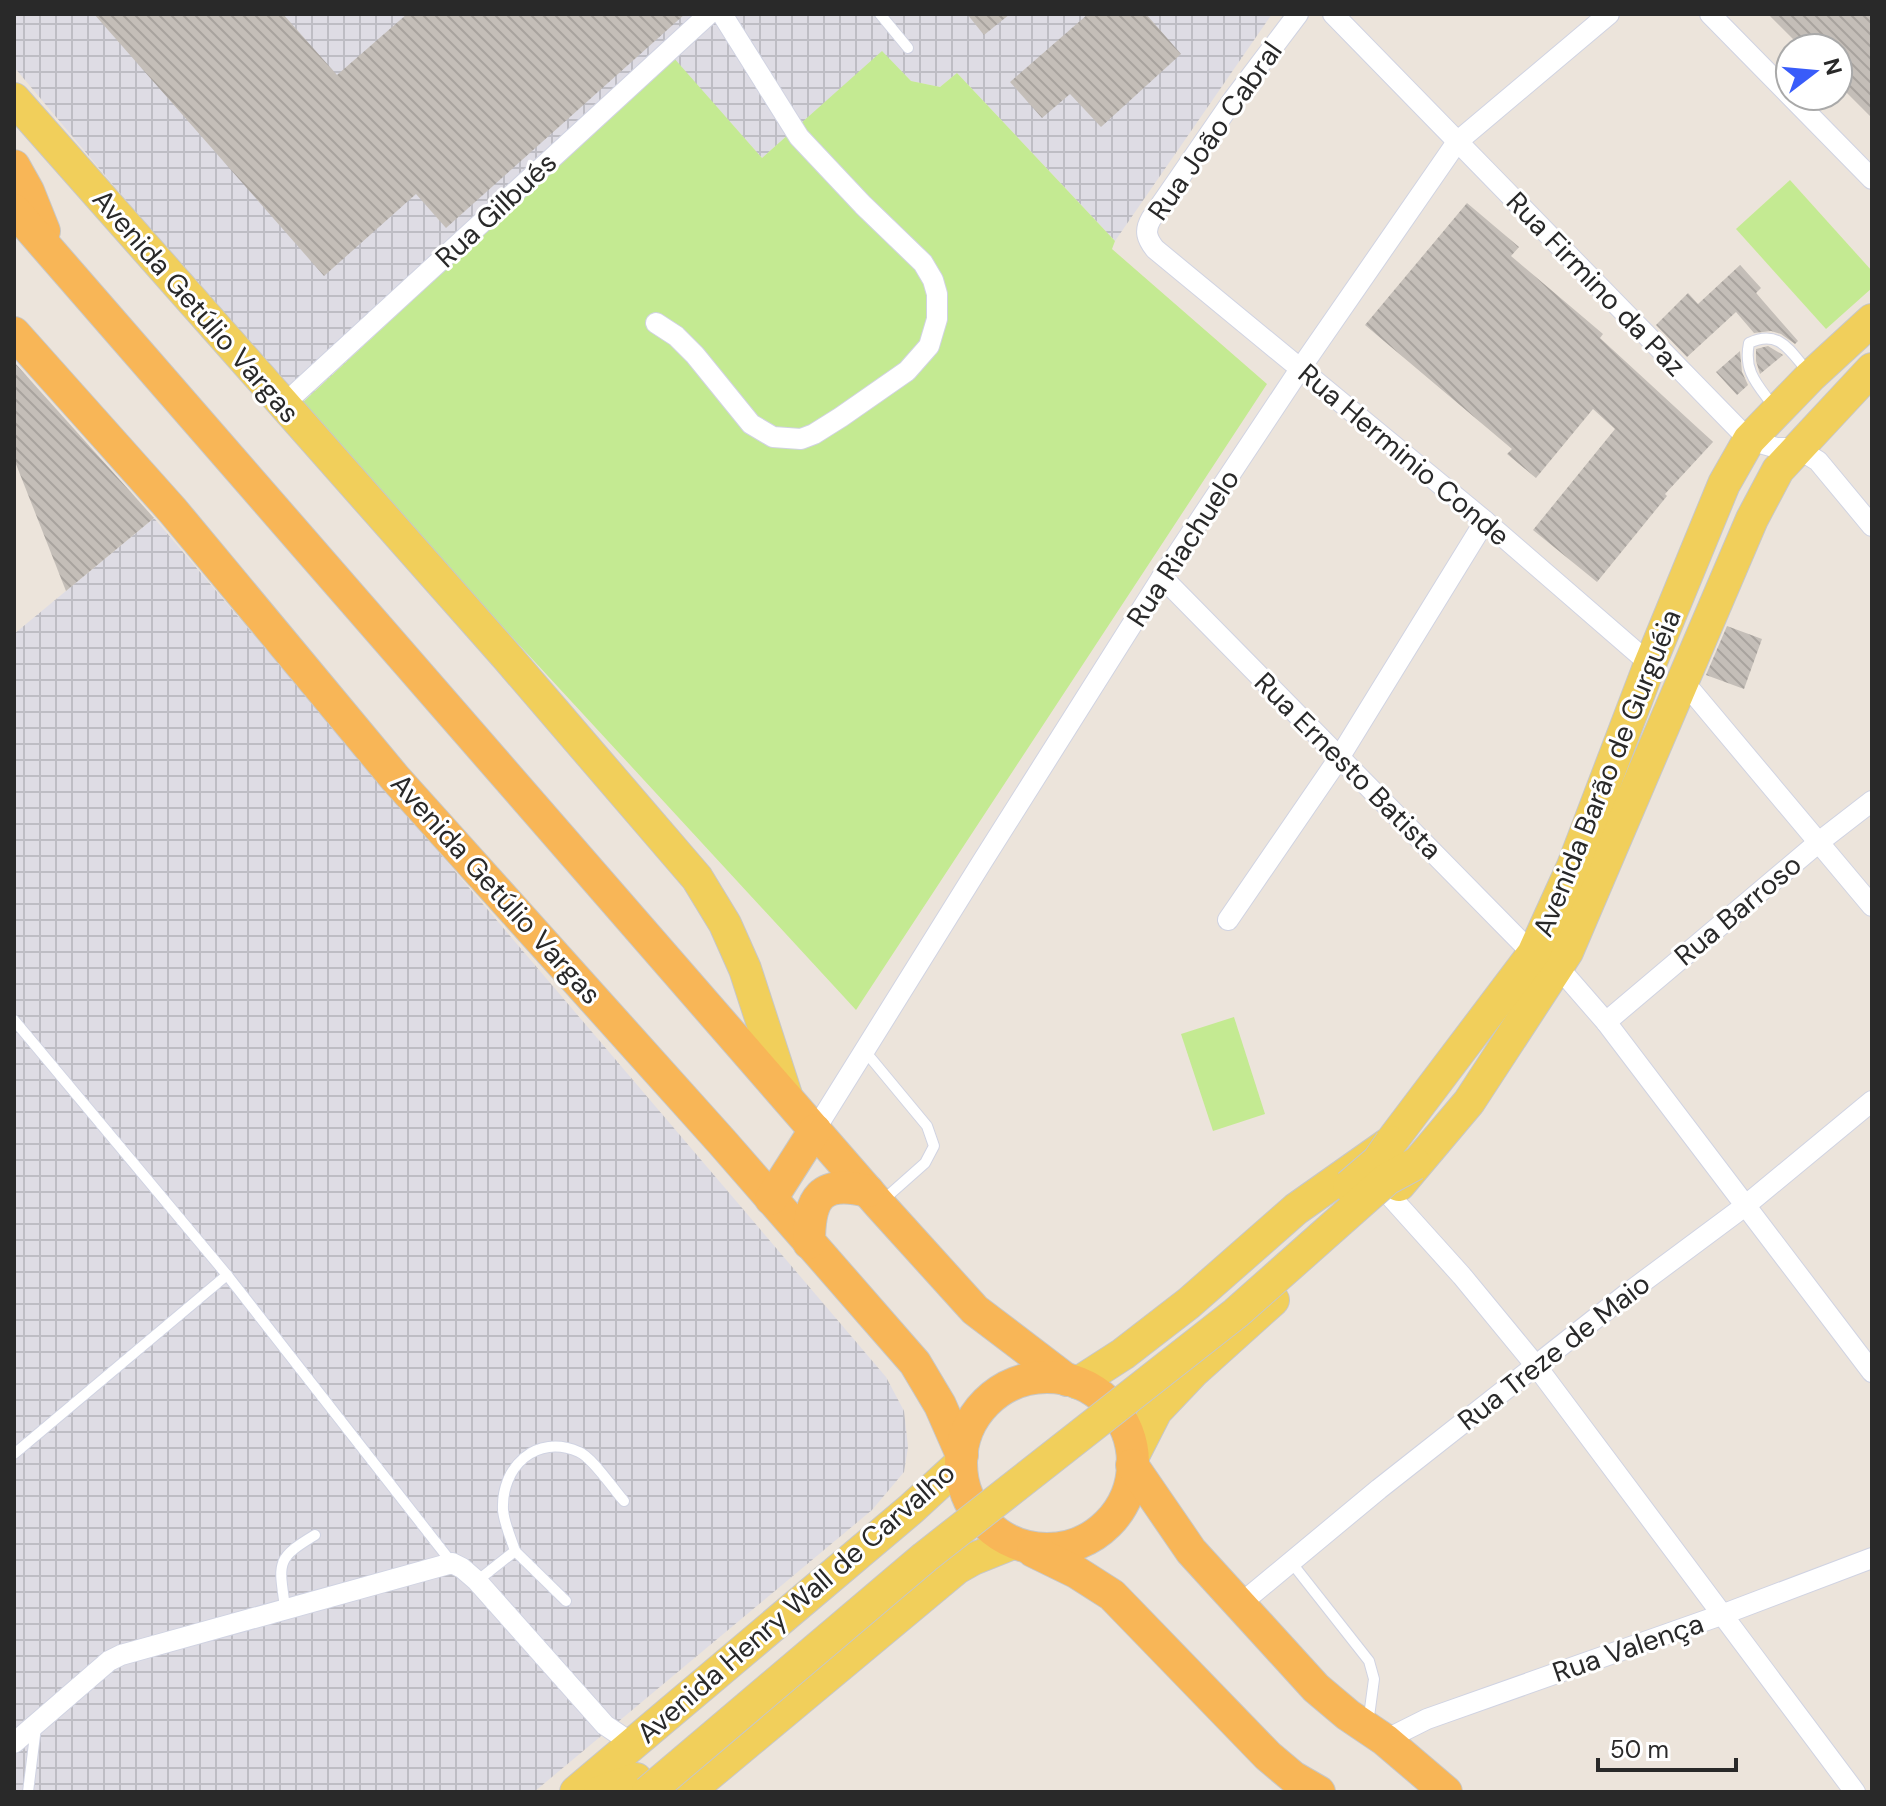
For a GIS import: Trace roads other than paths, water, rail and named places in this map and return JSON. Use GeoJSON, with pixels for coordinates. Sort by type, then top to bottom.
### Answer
{"type":"FeatureCollection","features":[{"type":"Feature","properties":{"kind":"highway"},"geometry":{"type":"LineString","coordinates":[[14,166],[28,191],[53,253]]}},
{"type":"Feature","properties":{"kind":"highway","name":"Avenida Getúlio Vargas"},"geometry":{"type":"LineString","coordinates":[[14,210],[975,1310],[1072,1381],[1093,1390],[1116,1412],[1130,1440],[1131,1471],[1191,1551],[1238,1606],[1316,1688],[1446,1792]]}},
{"type":"Feature","properties":{"kind":"highway","name":"Avenida Getúlio Vargas"},"geometry":{"type":"LineString","coordinates":[[14,333],[173,511],[395,778],[915,1363],[940,1405],[962,1459],[965,1488],[975,1511],[992,1529],[1076,1572],[1112,1595],[1268,1756],[1293,1777],[1319,1792]]}},
{"type":"Feature","properties":{"kind":"highway"},"geometry":{"type":"LineString","coordinates":[[771,1199],[815,1130]]}},
{"type":"Feature","properties":{"kind":"highway"},"geometry":{"type":"LineString","coordinates":[[809,1243],[812,1206],[822,1194],[841,1186],[874,1198]]}},
{"type":"Feature","properties":{"kind":"highway","name":"Avenida Henry Wall de Carvalho"},"geometry":{"type":"LineString","coordinates":[[962,1459],[969,1427],[985,1403],[1007,1387],[1034,1378],[1072,1381]]}},
{"type":"Feature","properties":{"kind":"highway"},"geometry":{"type":"LineString","coordinates":[[1016,1543],[1043,1550],[1073,1546],[1088,1540],[1114,1519],[1131,1471]]}},
{"type":"Feature","properties":{"kind":"main road","name":"Avenida Getúlio Vargas"},"geometry":{"type":"LineString","coordinates":[[14,99],[508,658],[697,878],[725,924],[745,969],[786,1095]]}},
{"type":"Feature","properties":{"kind":"main road","name":"Avenida Barão de Gurguéia"},"geometry":{"type":"LineString","coordinates":[[1072,1381],[1123,1354],[1189,1303],[1296,1209],[1391,1142],[1546,961],[1573,866],[1650,664],[1724,484],[1749,440],[1811,376],[1872,320]]}},
{"type":"Feature","properties":{"kind":"main road","name":"Avenida Barão de Gurguéia"},"geometry":{"type":"LineString","coordinates":[[1131,1471],[1156,1411],[1174,1391],[1390,1196],[1469,1102],[1546,961],[1684,682],[1752,519],[1778,470],[1872,369]]}},
{"type":"Feature","properties":{"kind":"main road"},"geometry":{"type":"LineString","coordinates":[[642,1785],[977,1495],[1232,1293],[1378,1161],[1391,1142]]}},
{"type":"Feature","properties":{"kind":"main road"},"geometry":{"type":"LineString","coordinates":[[600,1792],[642,1785],[925,1557],[1236,1313],[1387,1179],[1415,1164]]}},
{"type":"Feature","properties":{"kind":"main road","name":"Avenida Henry Wall de Carvalho"},"geometry":{"type":"LineString","coordinates":[[576,1792],[962,1459]]}},
{"type":"Feature","properties":{"kind":"main road"},"geometry":{"type":"LineString","coordinates":[[688,1792],[957,1568],[1016,1543]]}},
{"type":"Feature","properties":{"kind":"street","name":"Rua Gilbués"},"geometry":{"type":"LineString","coordinates":[[283,405],[709,14]]}},
{"type":"Feature","properties":{"kind":"street"},"geometry":{"type":"LineString","coordinates":[[656,323],[676,336],[695,355],[751,424],[773,437],[801,439],[832,423],[907,371],[929,346],[937,319],[937,294],[923,263],[799,137],[722,14]]}},
{"type":"Feature","properties":{"kind":"street","name":"Rua João Cabral"},"geometry":{"type":"LineString","coordinates":[[1155,249],[1147,236],[1151,219],[1233,100],[1298,14]]}},
{"type":"Feature","properties":{"kind":"street","name":"Rua Firmino da Paz"},"geometry":{"type":"LineString","coordinates":[[1333,14],[1749,440]]}},
{"type":"Feature","properties":{"kind":"street","name":"Rua Riachuelo"},"geometry":{"type":"LineString","coordinates":[[815,1130],[1162,577],[1300,369],[1457,142],[1609,14]]}},
{"type":"Feature","properties":{"kind":"street"},"geometry":{"type":"LineString","coordinates":[[1710,14],[1872,179]]}},
{"type":"Feature","properties":{"kind":"street","name":"Rua Herminio Conde"},"geometry":{"type":"LineString","coordinates":[[1155,249],[1485,521],[1650,664]]}},
{"type":"Feature","properties":{"kind":"street"},"geometry":{"type":"LineString","coordinates":[[1749,440],[1777,448],[1797,448],[1818,461],[1872,526]]}},
{"type":"Feature","properties":{"kind":"street"},"geometry":{"type":"LineString","coordinates":[[1228,920],[1339,758],[1485,521]]}},
{"type":"Feature","properties":{"kind":"street","name":"Rua Ernesto Batista"},"geometry":{"type":"LineString","coordinates":[[1162,577],[1339,758],[1606,1022],[1872,1372]]}},
{"type":"Feature","properties":{"kind":"street"},"geometry":{"type":"LineString","coordinates":[[1684,682],[1872,906]]}},
{"type":"Feature","properties":{"kind":"street","name":"Rua Barroso"},"geometry":{"type":"LineString","coordinates":[[1606,1022],[1872,801]]}},
{"type":"Feature","properties":{"kind":"street","name":"Rua Treze de Maio"},"geometry":{"type":"LineString","coordinates":[[1238,1606],[1379,1489],[1628,1293],[1745,1206],[1872,1101]]}},
{"type":"Feature","properties":{"kind":"street"},"geometry":{"type":"LineString","coordinates":[[1390,1196],[1462,1276],[1537,1367],[1855,1792]]}},
{"type":"Feature","properties":{"kind":"street","name":"Rua Valença"},"geometry":{"type":"LineString","coordinates":[[1376,1733],[1442,1714],[1872,1558]]}},
{"type":"Feature","properties":{"kind":"street"},"geometry":{"type":"LineString","coordinates":[[14,1743],[109,1661],[121,1655],[452,1563],[477,1581],[605,1725],[633,1744]]}},
{"type":"Feature","properties":{"kind":"lane"},"geometry":{"type":"LineString","coordinates":[[880,14],[908,48]]}},
{"type":"Feature","properties":{"kind":"lane"},"geometry":{"type":"LineString","coordinates":[[1778,412],[1753,379],[1745,360],[1749,343],[1763,336],[1778,338],[1811,376]]}},
{"type":"Feature","properties":{"kind":"lane"},"geometry":{"type":"LineString","coordinates":[[14,1020],[227,1275],[452,1563]]}},
{"type":"Feature","properties":{"kind":"lane"},"geometry":{"type":"LineString","coordinates":[[864,1050],[927,1126],[934,1146],[925,1163],[874,1198]]}},
{"type":"Feature","properties":{"kind":"lane"},"geometry":{"type":"LineString","coordinates":[[14,1454],[227,1275]]}},
{"type":"Feature","properties":{"kind":"lane"},"geometry":{"type":"LineString","coordinates":[[566,1601],[515,1551],[503,1511],[507,1479],[524,1456],[551,1445],[581,1452],[624,1501]]}},
{"type":"Feature","properties":{"kind":"lane"},"geometry":{"type":"LineString","coordinates":[[285,1607],[280,1574],[283,1558],[315,1535]]}},
{"type":"Feature","properties":{"kind":"lane"},"geometry":{"type":"LineString","coordinates":[[477,1581],[515,1551]]}},
{"type":"Feature","properties":{"kind":"lane"},"geometry":{"type":"LineString","coordinates":[[1291,1562],[1369,1661],[1374,1679],[1376,1733]]}},
{"type":"Feature","properties":{"kind":"lane"},"geometry":{"type":"LineString","coordinates":[[28,1792],[36,1725]]}}]}
